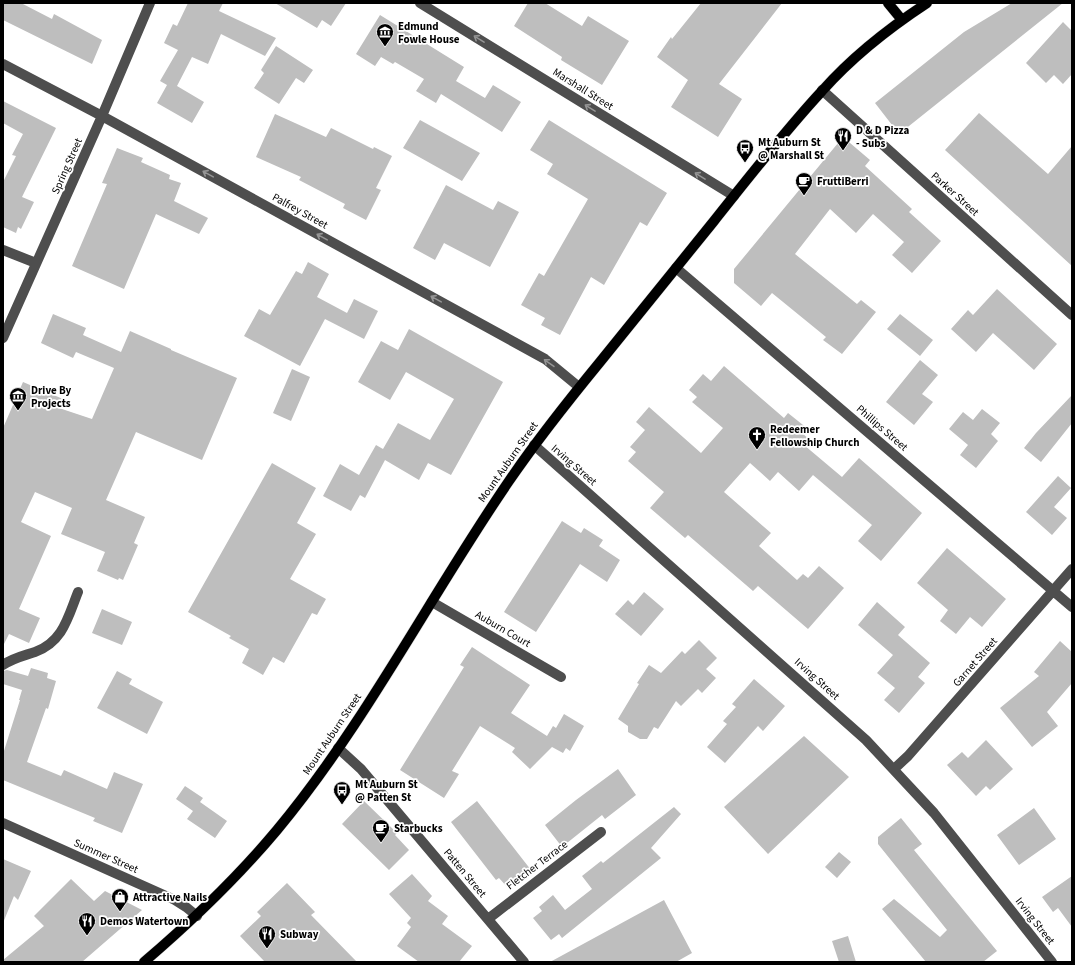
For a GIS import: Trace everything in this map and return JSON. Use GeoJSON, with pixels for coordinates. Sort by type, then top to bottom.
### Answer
{"type":"FeatureCollection","features":[{"type":"Feature","properties":{"kind":"main road"},"geometry":{"type":"LineString","coordinates":[[888,3],[902,20]]}},
{"type":"Feature","properties":{"kind":"main road","name":"Mount Auburn Street"},"geometry":{"type":"LineString","coordinates":[[144,962],[197,916],[242,871],[279,828],[359,717],[493,505],[534,445],[579,387],[734,196],[822,90],[855,58],[902,20],[927,3]]}},
{"type":"Feature","properties":{"kind":"street","name":"Spring Street"},"geometry":{"type":"LineString","coordinates":[[3,338],[102,116],[150,3]]}},
{"type":"Feature","properties":{"kind":"street","name":"Marshall Street"},"geometry":{"type":"LineString","coordinates":[[420,3],[734,196]]}},
{"type":"Feature","properties":{"kind":"street","name":"Palfrey Street"},"geometry":{"type":"LineString","coordinates":[[3,64],[102,116],[548,361],[579,387]]}},
{"type":"Feature","properties":{"kind":"street","name":"Parker Street"},"geometry":{"type":"LineString","coordinates":[[822,90],[1072,315]]}},
{"type":"Feature","properties":{"kind":"street"},"geometry":{"type":"LineString","coordinates":[[3,250],[36,263]]}},
{"type":"Feature","properties":{"kind":"street","name":"Phillips Street"},"geometry":{"type":"LineString","coordinates":[[676,268],[1072,607]]}},
{"type":"Feature","properties":{"kind":"street","name":"Irving Street"},"geometry":{"type":"LineString","coordinates":[[534,445],[854,729],[934,812],[1052,962]]}},
{"type":"Feature","properties":{"kind":"street","name":"Garnet Street"},"geometry":{"type":"LineString","coordinates":[[894,769],[908,756],[1072,569]]}},
{"type":"Feature","properties":{"kind":"street"},"geometry":{"type":"LineString","coordinates":[[3,665],[15,658],[35,652],[52,644],[62,631],[78,592]]}},
{"type":"Feature","properties":{"kind":"street","name":"Auburn Court"},"geometry":{"type":"LineString","coordinates":[[432,602],[561,677]]}},
{"type":"Feature","properties":{"kind":"street","name":"Patten Street"},"geometry":{"type":"LineString","coordinates":[[338,748],[362,769],[524,962]]}},
{"type":"Feature","properties":{"kind":"street","name":"Summer Street"},"geometry":{"type":"LineString","coordinates":[[3,823],[175,900],[186,906],[197,916]]}},
{"type":"Feature","properties":{"kind":"street","name":"Fletcher Terrace"},"geometry":{"type":"LineString","coordinates":[[488,919],[601,832]]}},
{"type":"Feature","properties":{"kind":"building"},"geometry":{"type":"Polygon","coordinates":[[[3,3],[21,3],[52,19],[54,14],[102,40],[92,64],[3,20],[3,3]]]}},
{"type":"Feature","properties":{"kind":"building"},"geometry":{"type":"Polygon","coordinates":[[[188,3],[223,3],[219,11],[276,38],[265,56],[221,34],[208,64],[192,57],[177,86],[204,102],[192,123],[157,103],[167,85],[160,81],[178,50],[164,43],[173,24],[177,26],[188,3]]]}},
{"type":"Feature","properties":{"kind":"building"},"geometry":{"type":"Polygon","coordinates":[[[275,3],[346,3],[331,26],[322,20],[317,28],[275,3]]]}},
{"type":"Feature","properties":{"kind":"building"},"geometry":{"type":"Polygon","coordinates":[[[528,3],[545,3],[582,26],[588,16],[629,41],[602,85],[561,60],[562,57],[514,26],[528,3]]]}},
{"type":"Feature","properties":{"kind":"building"},"geometry":{"type":"Polygon","coordinates":[[[701,3],[782,3],[719,84],[742,99],[718,137],[671,107],[688,80],[657,57],[671,37],[672,39],[701,3]]]}},
{"type":"Feature","properties":{"kind":"building"},"geometry":{"type":"Polygon","coordinates":[[[1012,3],[1063,3],[899,134],[875,103],[964,32],[1012,3]]]}},
{"type":"Feature","properties":{"kind":"building"},"geometry":{"type":"Polygon","coordinates":[[[380,15],[464,67],[456,81],[485,98],[493,85],[521,102],[502,132],[441,94],[436,103],[416,91],[424,79],[395,62],[393,64],[381,57],[375,66],[356,54],[380,15]]]}},
{"type":"Feature","properties":{"kind":"building"},"geometry":{"type":"Polygon","coordinates":[[[1063,22],[1072,31],[1072,74],[1063,84],[1054,75],[1046,83],[1026,63],[1063,22]]]}},
{"type":"Feature","properties":{"kind":"building"},"geometry":{"type":"Polygon","coordinates":[[[276,46],[313,70],[304,83],[296,78],[279,104],[254,88],[264,73],[261,70],[276,46]]]}},
{"type":"Feature","properties":{"kind":"building"},"geometry":{"type":"Polygon","coordinates":[[[3,101],[56,128],[22,197],[34,202],[21,229],[18,227],[16,233],[3,227],[3,182],[16,156],[12,155],[23,134],[3,123],[3,101]]]}},
{"type":"Feature","properties":{"kind":"building"},"geometry":{"type":"Polygon","coordinates":[[[979,113],[1048,174],[1072,146],[1072,266],[945,150],[979,113]]]}},
{"type":"Feature","properties":{"kind":"building"},"geometry":{"type":"Polygon","coordinates":[[[275,114],[326,137],[331,128],[373,149],[374,147],[392,156],[376,188],[381,190],[366,220],[343,208],[345,204],[299,180],[301,177],[256,157],[275,114]]]}},
{"type":"Feature","properties":{"kind":"building"},"geometry":{"type":"Polygon","coordinates":[[[420,120],[480,153],[462,181],[403,148],[420,120]]]}},
{"type":"Feature","properties":{"kind":"building"},"geometry":{"type":"Polygon","coordinates":[[[549,120],[667,193],[647,226],[640,222],[604,285],[591,277],[560,335],[541,325],[545,318],[521,305],[539,273],[544,276],[588,199],[547,174],[553,164],[530,150],[549,120]]]}},
{"type":"Feature","properties":{"kind":"building"},"geometry":{"type":"Polygon","coordinates":[[[843,137],[870,160],[865,166],[912,209],[909,212],[941,241],[912,273],[892,255],[904,242],[873,214],[856,233],[830,209],[795,254],[857,304],[861,300],[876,312],[842,354],[823,340],[826,337],[772,293],[761,306],[734,283],[734,269],[843,137]]]}},
{"type":"Feature","properties":{"kind":"building"},"geometry":{"type":"Polygon","coordinates":[[[117,148],[143,158],[141,162],[170,175],[169,179],[181,183],[174,201],[208,218],[199,234],[156,214],[124,289],[72,266],[107,184],[102,183],[117,148]]]}},
{"type":"Feature","properties":{"kind":"building"},"geometry":{"type":"Polygon","coordinates":[[[446,185],[493,210],[498,201],[519,212],[490,267],[444,243],[435,260],[413,248],[446,185]]]}},
{"type":"Feature","properties":{"kind":"building"},"geometry":{"type":"Polygon","coordinates":[[[308,262],[329,274],[317,297],[347,313],[354,299],[378,311],[364,339],[325,319],[300,366],[244,336],[259,309],[270,315],[296,271],[302,274],[308,262]]]}},
{"type":"Feature","properties":{"kind":"building"},"geometry":{"type":"Polygon","coordinates":[[[997,289],[1057,344],[1034,370],[993,333],[976,352],[951,329],[968,310],[973,315],[997,289]]]}},
{"type":"Feature","properties":{"kind":"building"},"geometry":{"type":"Polygon","coordinates":[[[53,314],[86,328],[83,335],[121,352],[130,331],[237,378],[202,460],[136,432],[106,500],[145,517],[134,543],[138,545],[123,580],[119,578],[118,580],[97,571],[105,552],[61,534],[72,508],[35,492],[21,522],[51,536],[19,609],[40,618],[29,643],[9,634],[3,646],[3,428],[23,382],[63,399],[59,408],[92,419],[114,368],[76,352],[73,358],[41,343],[53,314]]]}},
{"type":"Feature","properties":{"kind":"building"},"geometry":{"type":"Polygon","coordinates":[[[900,314],[933,340],[920,356],[887,329],[900,314]]]}},
{"type":"Feature","properties":{"kind":"building"},"geometry":{"type":"Polygon","coordinates":[[[409,329],[503,382],[451,475],[428,463],[419,480],[385,460],[365,498],[360,495],[351,511],[323,496],[340,464],[359,475],[376,445],[383,449],[398,423],[430,440],[454,399],[406,372],[390,400],[358,382],[381,341],[398,350],[409,329]]]}},
{"type":"Feature","properties":{"kind":"building"},"geometry":{"type":"Polygon","coordinates":[[[920,360],[938,375],[922,394],[933,402],[914,425],[886,402],[920,360]]]}},
{"type":"Feature","properties":{"kind":"building"},"geometry":{"type":"Polygon","coordinates":[[[724,366],[784,418],[788,413],[808,429],[803,434],[809,439],[804,445],[842,477],[859,458],[922,513],[881,561],[858,541],[872,525],[813,475],[799,491],[778,472],[770,481],[750,463],[724,492],[771,533],[759,546],[797,580],[803,574],[808,578],[819,566],[844,588],[808,629],[758,586],[753,591],[688,535],[685,538],[650,508],[664,492],[628,461],[636,452],[630,447],[645,430],[636,422],[649,407],[701,453],[723,428],[692,402],[697,397],[689,390],[703,374],[711,381],[724,366]]]}},
{"type":"Feature","properties":{"kind":"building"},"geometry":{"type":"Polygon","coordinates":[[[292,369],[310,377],[291,421],[273,413],[292,369]]]}},
{"type":"Feature","properties":{"kind":"building"},"geometry":{"type":"Polygon","coordinates":[[[1072,395],[1072,423],[1041,462],[1024,448],[1072,395]]]}},
{"type":"Feature","properties":{"kind":"building"},"geometry":{"type":"Polygon","coordinates":[[[982,409],[1000,423],[991,434],[998,441],[976,468],[960,455],[968,445],[949,429],[963,412],[973,420],[982,409]]]}},
{"type":"Feature","properties":{"kind":"building"},"geometry":{"type":"Polygon","coordinates":[[[272,463],[316,488],[297,523],[316,534],[290,579],[326,599],[317,615],[312,613],[284,663],[273,657],[263,675],[242,663],[249,649],[229,638],[231,636],[188,612],[272,463]]]}},
{"type":"Feature","properties":{"kind":"building"},"geometry":{"type":"Polygon","coordinates":[[[1058,476],[1071,488],[1054,507],[1067,518],[1052,535],[1026,512],[1058,476]]]}},
{"type":"Feature","properties":{"kind":"building"},"geometry":{"type":"Polygon","coordinates":[[[562,521],[581,533],[584,528],[603,540],[599,546],[620,560],[607,582],[580,564],[536,632],[504,612],[562,521]]]}},
{"type":"Feature","properties":{"kind":"building"},"geometry":{"type":"Polygon","coordinates":[[[947,548],[1006,599],[982,627],[970,617],[956,634],[940,621],[948,610],[917,583],[947,548]]]}},
{"type":"Feature","properties":{"kind":"building"},"geometry":{"type":"Polygon","coordinates":[[[644,592],[664,609],[641,636],[615,614],[628,600],[633,605],[644,592]]]}},
{"type":"Feature","properties":{"kind":"building"},"geometry":{"type":"Polygon","coordinates":[[[877,602],[905,627],[898,635],[930,663],[918,677],[925,683],[899,713],[884,700],[895,688],[877,673],[893,655],[858,625],[877,602]]]}},
{"type":"Feature","properties":{"kind":"building"},"geometry":{"type":"Polygon","coordinates":[[[102,609],[132,622],[122,645],[92,633],[102,609]]]}},
{"type":"Feature","properties":{"kind":"building"},"geometry":{"type":"Polygon","coordinates":[[[699,640],[717,658],[706,669],[716,678],[702,693],[698,689],[681,706],[676,701],[658,729],[654,727],[647,739],[640,739],[628,732],[628,726],[618,719],[639,684],[637,683],[649,665],[661,673],[682,651],[685,654],[699,640]]]}},
{"type":"Feature","properties":{"kind":"building"},"geometry":{"type":"Polygon","coordinates":[[[1060,641],[1072,652],[1072,683],[1047,712],[1058,726],[1032,747],[1000,708],[1039,676],[1034,672],[1060,641]]]}},
{"type":"Feature","properties":{"kind":"building"},"geometry":{"type":"Polygon","coordinates":[[[472,647],[530,685],[511,713],[547,736],[553,726],[556,728],[564,714],[584,726],[570,751],[566,748],[563,753],[552,747],[530,769],[512,752],[515,748],[480,726],[452,771],[459,774],[444,798],[400,770],[464,667],[460,665],[472,647]]]}},
{"type":"Feature","properties":{"kind":"building"},"geometry":{"type":"Polygon","coordinates":[[[31,668],[48,673],[47,678],[56,681],[48,709],[46,708],[27,762],[61,776],[64,770],[107,789],[114,772],[143,784],[122,833],[93,821],[95,818],[3,780],[3,754],[22,690],[3,684],[3,671],[7,670],[28,676],[31,668]]]}},
{"type":"Feature","properties":{"kind":"building"},"geometry":{"type":"Polygon","coordinates":[[[117,671],[132,679],[129,684],[163,702],[147,734],[97,708],[117,671]]]}},
{"type":"Feature","properties":{"kind":"building"},"geometry":{"type":"Polygon","coordinates":[[[754,679],[785,706],[763,731],[758,726],[725,763],[707,747],[727,724],[723,721],[736,707],[732,704],[754,679]]]}},
{"type":"Feature","properties":{"kind":"building"},"geometry":{"type":"Polygon","coordinates":[[[804,736],[849,777],[768,854],[724,807],[804,736]]]}},
{"type":"Feature","properties":{"kind":"building"},"geometry":{"type":"Polygon","coordinates":[[[986,740],[1013,769],[990,790],[986,786],[976,796],[947,765],[962,752],[968,758],[986,740]]]}},
{"type":"Feature","properties":{"kind":"building"},"geometry":{"type":"Polygon","coordinates":[[[618,769],[636,795],[605,819],[602,815],[562,847],[545,825],[618,769]]]}},
{"type":"Feature","properties":{"kind":"building"},"geometry":{"type":"Polygon","coordinates":[[[185,786],[203,798],[200,802],[227,821],[215,838],[187,819],[193,811],[176,799],[185,786]]]}},
{"type":"Feature","properties":{"kind":"building","name":"Starbucks"},"geometry":{"type":"Polygon","coordinates":[[[364,801],[397,833],[395,835],[409,850],[389,870],[342,824],[364,801]]]}},
{"type":"Feature","properties":{"kind":"building"},"geometry":{"type":"Polygon","coordinates":[[[477,801],[531,870],[508,888],[499,878],[496,880],[451,822],[477,801]]]}},
{"type":"Feature","properties":{"kind":"building"},"geometry":{"type":"Polygon","coordinates":[[[674,807],[681,814],[651,848],[661,858],[562,938],[559,934],[551,940],[533,918],[542,911],[539,907],[553,895],[565,910],[592,889],[582,876],[601,861],[603,863],[674,807]]]}},
{"type":"Feature","properties":{"kind":"building"},"geometry":{"type":"Polygon","coordinates":[[[1034,808],[1056,839],[1019,865],[997,835],[1034,808]]]}},
{"type":"Feature","properties":{"kind":"building"},"geometry":{"type":"Polygon","coordinates":[[[901,818],[922,844],[914,850],[997,951],[983,962],[926,962],[882,909],[894,899],[940,937],[947,930],[878,844],[878,837],[901,818]]]}},
{"type":"Feature","properties":{"kind":"building"},"geometry":{"type":"Polygon","coordinates":[[[839,852],[851,862],[837,878],[825,867],[839,852]]]}},
{"type":"Feature","properties":{"kind":"building"},"geometry":{"type":"Polygon","coordinates":[[[3,859],[31,871],[18,900],[14,896],[3,923],[3,859]]]}},
{"type":"Feature","properties":{"kind":"building"},"geometry":{"type":"Polygon","coordinates":[[[412,874],[432,896],[428,901],[448,916],[442,924],[472,946],[459,962],[419,962],[397,946],[411,927],[407,923],[411,918],[389,894],[412,874]]]}},
{"type":"Feature","properties":{"kind":"building"},"geometry":{"type":"Polygon","coordinates":[[[1072,876],[1072,927],[1058,908],[1053,912],[1042,897],[1072,876]]]}},
{"type":"Feature","properties":{"kind":"building"},"geometry":{"type":"Polygon","coordinates":[[[71,879],[94,901],[105,891],[142,910],[82,962],[3,962],[3,960],[44,926],[34,916],[71,879]]]}},
{"type":"Feature","properties":{"kind":"building"},"geometry":{"type":"Polygon","coordinates":[[[287,883],[315,912],[311,915],[357,962],[265,962],[240,936],[261,916],[257,912],[287,883]]]}},
{"type":"Feature","properties":{"kind":"building"},"geometry":{"type":"Polygon","coordinates":[[[664,900],[692,953],[676,962],[550,962],[664,900]]]}},
{"type":"Feature","properties":{"kind":"building"},"geometry":{"type":"Polygon","coordinates":[[[848,936],[856,962],[839,962],[832,941],[848,936]]]}},
{"type":"Feature","properties":{"kind":"place","name":"Edmund Fowle House"},"geometry":{"type":"Point","coordinates":[385,47]}},
{"type":"Feature","properties":{"kind":"place","name":"D & D Pizza - Subs"},"geometry":{"type":"Point","coordinates":[843,151]}},
{"type":"Feature","properties":{"kind":"place","name":"Mt Auburn St @ Marshall St"},"geometry":{"type":"Point","coordinates":[745,163]}},
{"type":"Feature","properties":{"kind":"place","name":"FruttiBerri"},"geometry":{"type":"Point","coordinates":[804,196]}},
{"type":"Feature","properties":{"kind":"place","name":"Drive By Projects"},"geometry":{"type":"Point","coordinates":[18,411]}},
{"type":"Feature","properties":{"kind":"place","name":"Redeemer Fellowship Church"},"geometry":{"type":"Point","coordinates":[757,450]}},
{"type":"Feature","properties":{"kind":"place","name":"Mt Auburn St @ Patten St"},"geometry":{"type":"Point","coordinates":[342,805]}},
{"type":"Feature","properties":{"kind":"place","name":"Starbucks"},"geometry":{"type":"Point","coordinates":[381,843]}},
{"type":"Feature","properties":{"kind":"place","name":"Attractive Nails"},"geometry":{"type":"Point","coordinates":[120,912]}},
{"type":"Feature","properties":{"kind":"place","name":"Demos Watertown"},"geometry":{"type":"Point","coordinates":[87,936]}},
{"type":"Feature","properties":{"kind":"place","name":"Subway"},"geometry":{"type":"Point","coordinates":[267,949]}}]}
